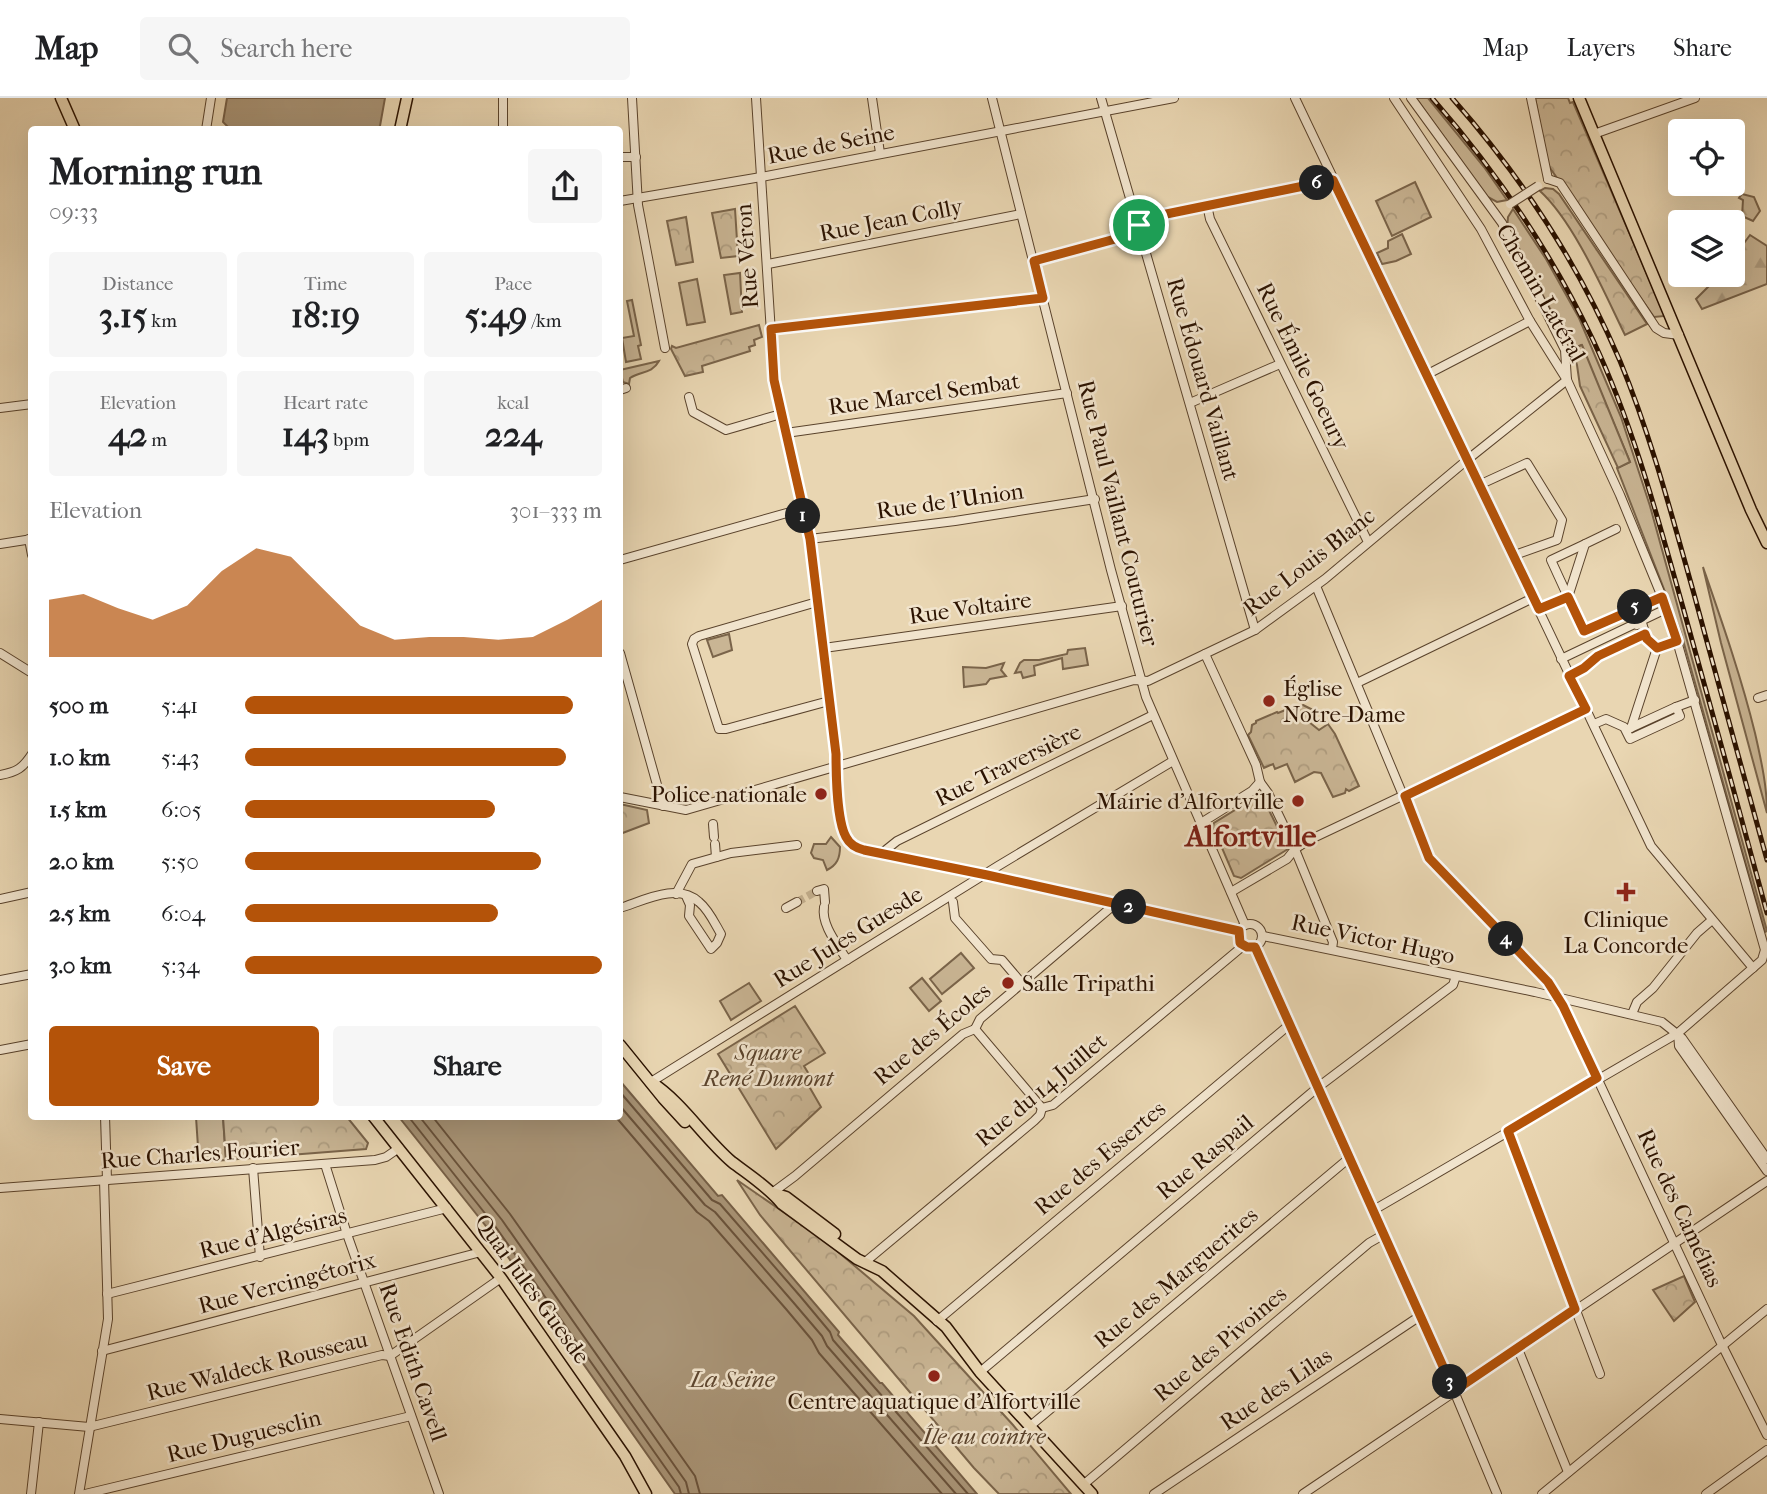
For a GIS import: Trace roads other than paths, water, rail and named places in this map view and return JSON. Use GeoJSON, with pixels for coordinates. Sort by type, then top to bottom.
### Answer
{"type":"FeatureCollection","features":[{"type":"Feature","properties":{"kind":"main road"},"geometry":{"type":"LineString","coordinates":[[61,98],[73,126]]}},
{"type":"Feature","properties":{"kind":"main road"},"geometry":{"type":"LineString","coordinates":[[404,126],[409,98]]}},
{"type":"Feature","properties":{"kind":"main road"},"geometry":{"type":"LineString","coordinates":[[1579,98],[1751,510],[1766,539]]}},
{"type":"Feature","properties":{"kind":"main road"},"geometry":{"type":"LineString","coordinates":[[623,1049],[651,1082],[668,1093],[732,1161],[782,1204],[864,1263],[882,1271],[937,1321],[940,1331],[977,1368],[1040,1443],[1092,1494]]}},
{"type":"Feature","properties":{"kind":"main road","name":"Quai Jules Guesde"},"geometry":{"type":"LineString","coordinates":[[376,1120],[501,1278],[625,1456],[646,1494]]}},
{"type":"Feature","properties":{"kind":"street"},"geometry":{"type":"LineString","coordinates":[[207,126],[211,98]]}},
{"type":"Feature","properties":{"kind":"street"},"geometry":{"type":"LineString","coordinates":[[503,98],[503,126]]}},
{"type":"Feature","properties":{"kind":"street"},"geometry":{"type":"LineString","coordinates":[[632,98],[637,198],[665,348]]}},
{"type":"Feature","properties":{"kind":"street","name":"Rue Véron"},"geometry":{"type":"LineString","coordinates":[[756,98],[774,380],[801,509],[810,539],[844,834],[857,848],[882,853]]}},
{"type":"Feature","properties":{"kind":"street"},"geometry":{"type":"LineString","coordinates":[[872,98],[880,153]]}},
{"type":"Feature","properties":{"kind":"street","name":"Rue Paul Vaillant Couturier"},"geometry":{"type":"LineString","coordinates":[[992,98],[1141,681],[1153,715],[1230,892],[1242,928]]}},
{"type":"Feature","properties":{"kind":"street","name":"Rue Édouard Vaillant"},"geometry":{"type":"LineString","coordinates":[[1101,98],[1255,630]]}},
{"type":"Feature","properties":{"kind":"street","name":"Rue de Seine"},"geometry":{"type":"LineString","coordinates":[[623,200],[761,177],[1174,98]]}},
{"type":"Feature","properties":{"kind":"street"},"geometry":{"type":"LineString","coordinates":[[1295,98],[1651,846],[1712,920],[1756,965]]}},
{"type":"Feature","properties":{"kind":"street","name":"Chemin Latéral"},"geometry":{"type":"LineString","coordinates":[[1394,98],[1481,229],[1567,380]]}},
{"type":"Feature","properties":{"kind":"street","name":"Chemin Latéral"},"geometry":{"type":"LineString","coordinates":[[1411,98],[1496,214],[1565,350],[1567,380]]}},
{"type":"Feature","properties":{"kind":"street"},"geometry":{"type":"LineString","coordinates":[[1531,98],[1548,179]]}},
{"type":"Feature","properties":{"kind":"street"},"geometry":{"type":"LineString","coordinates":[[1594,134],[1695,98]]}},
{"type":"Feature","properties":{"kind":"street"},"geometry":{"type":"LineString","coordinates":[[623,158],[636,157]]}},
{"type":"Feature","properties":{"kind":"street"},"geometry":{"type":"LineString","coordinates":[[1496,214],[1548,179]]}},
{"type":"Feature","properties":{"kind":"street"},"geometry":{"type":"LineString","coordinates":[[1548,179],[1560,183],[1656,328],[1679,335]]}},
{"type":"Feature","properties":{"kind":"street"},"geometry":{"type":"LineString","coordinates":[[1137,220],[1333,180]]}},
{"type":"Feature","properties":{"kind":"street","name":"Rue Émile Goeury"},"geometry":{"type":"LineString","coordinates":[[1207,205],[1210,219],[1368,542]]}},
{"type":"Feature","properties":{"kind":"street","name":"Rue Jean Colly"},"geometry":{"type":"LineString","coordinates":[[768,264],[1021,214]]}},
{"type":"Feature","properties":{"kind":"street"},"geometry":{"type":"LineString","coordinates":[[1034,261],[1141,232]]}},
{"type":"Feature","properties":{"kind":"street"},"geometry":{"type":"LineString","coordinates":[[771,329],[1043,298]]}},
{"type":"Feature","properties":{"kind":"street"},"geometry":{"type":"LineString","coordinates":[[1426,375],[1531,321]]}},
{"type":"Feature","properties":{"kind":"street"},"geometry":{"type":"LineString","coordinates":[[1190,403],[1280,363]]}},
{"type":"Feature","properties":{"kind":"street"},"geometry":{"type":"LineString","coordinates":[[1373,1211],[1678,1033],[1764,957],[1765,948],[1695,700],[1662,597],[1620,495],[1567,380]]}},
{"type":"Feature","properties":{"kind":"street","name":"Rue Louis Blanc"},"geometry":{"type":"LineString","coordinates":[[623,798],[686,810],[1020,712],[1135,680],[1148,681],[1255,630],[1316,586],[1567,380]]}},
{"type":"Feature","properties":{"kind":"street","name":"Rue Marcel Sembat"},"geometry":{"type":"LineString","coordinates":[[786,433],[1067,393]]}},
{"type":"Feature","properties":{"kind":"street"},"geometry":{"type":"LineString","coordinates":[[689,397],[693,412],[726,430],[781,414]]}},
{"type":"Feature","properties":{"kind":"street"},"geometry":{"type":"LineString","coordinates":[[0,408],[28,404]]}},
{"type":"Feature","properties":{"kind":"street"},"geometry":{"type":"LineString","coordinates":[[1479,485],[1527,463],[1562,520],[1557,540],[1512,556]]}},
{"type":"Feature","properties":{"kind":"street","name":"Rue de l'Union"},"geometry":{"type":"LineString","coordinates":[[810,539],[955,521],[1095,499]]}},
{"type":"Feature","properties":{"kind":"street"},"geometry":{"type":"LineString","coordinates":[[623,559],[801,509]]}},
{"type":"Feature","properties":{"kind":"street"},"geometry":{"type":"LineString","coordinates":[[1616,529],[1551,560],[1584,631],[1662,597]]}},
{"type":"Feature","properties":{"kind":"street"},"geometry":{"type":"LineString","coordinates":[[0,544],[28,539]]}},
{"type":"Feature","properties":{"kind":"street"},"geometry":{"type":"LineString","coordinates":[[1539,609],[1568,597],[1585,544]]}},
{"type":"Feature","properties":{"kind":"street","name":"Rue des Camélias"},"geometry":{"type":"LineString","coordinates":[[1316,586],[1429,858],[1548,982],[1558,998],[1767,1435]]}},
{"type":"Feature","properties":{"kind":"street"},"geometry":{"type":"LineString","coordinates":[[1357,683],[1533,598]]}},
{"type":"Feature","properties":{"kind":"street"},"geometry":{"type":"LineString","coordinates":[[817,602],[699,636],[692,644],[719,729],[829,701]]}},
{"type":"Feature","properties":{"kind":"street","name":"Rue Voltaire"},"geometry":{"type":"LineString","coordinates":[[824,648],[1122,606]]}},
{"type":"Feature","properties":{"kind":"street"},"geometry":{"type":"LineString","coordinates":[[1561,659],[1666,609]]}},
{"type":"Feature","properties":{"kind":"street"},"geometry":{"type":"LineString","coordinates":[[1594,645],[1642,623],[1647,639],[1657,648]]}},
{"type":"Feature","properties":{"kind":"street"},"geometry":{"type":"LineString","coordinates":[[1569,676],[1598,656],[1645,634]]}},
{"type":"Feature","properties":{"kind":"street"},"geometry":{"type":"LineString","coordinates":[[1657,648],[1677,641]]}},
{"type":"Feature","properties":{"kind":"street"},"geometry":{"type":"LineString","coordinates":[[1657,648],[1628,729],[1630,739],[1680,716],[1676,707],[1695,700]]}},
{"type":"Feature","properties":{"kind":"street"},"geometry":{"type":"LineString","coordinates":[[0,653],[28,670]]}},
{"type":"Feature","properties":{"kind":"street"},"geometry":{"type":"LineString","coordinates":[[1205,654],[1255,765],[1260,782],[1268,793],[1294,849],[1333,942],[1332,949]]}},
{"type":"Feature","properties":{"kind":"street"},"geometry":{"type":"LineString","coordinates":[[623,664],[663,806]]}},
{"type":"Feature","properties":{"kind":"street"},"geometry":{"type":"LineString","coordinates":[[1230,892],[1287,859],[1294,849],[1307,841],[1586,709]]}},
{"type":"Feature","properties":{"kind":"street","name":"Rue Traversière"},"geometry":{"type":"LineString","coordinates":[[882,853],[897,841],[1153,715]]}},
{"type":"Feature","properties":{"kind":"street"},"geometry":{"type":"LineString","coordinates":[[1594,724],[1606,719],[1628,729]]}},
{"type":"Feature","properties":{"kind":"street"},"geometry":{"type":"LineString","coordinates":[[0,775],[16,772],[28,760]]}},
{"type":"Feature","properties":{"kind":"street","name":"Rue Jules Guesde"},"geometry":{"type":"LineString","coordinates":[[651,1082],[1174,761]]}},
{"type":"Feature","properties":{"kind":"street"},"geometry":{"type":"LineString","coordinates":[[1201,823],[1252,791],[1260,782]]}},
{"type":"Feature","properties":{"kind":"street"},"geometry":{"type":"LineString","coordinates":[[713,824],[716,857]]}},
{"type":"Feature","properties":{"kind":"street"},"geometry":{"type":"LineString","coordinates":[[676,894],[692,864],[731,853],[797,845]]}},
{"type":"Feature","properties":{"kind":"street"},"geometry":{"type":"LineString","coordinates":[[882,853],[1115,904],[1242,928],[1252,924],[1258,926],[1262,936],[1260,944],[1255,947],[1243,946],[1238,939],[1242,928]]}},
{"type":"Feature","properties":{"kind":"street"},"geometry":{"type":"LineString","coordinates":[[817,891],[824,889],[823,914],[827,927],[847,960]]}},
{"type":"Feature","properties":{"kind":"street"},"geometry":{"type":"LineString","coordinates":[[0,899],[28,893]]}},
{"type":"Feature","properties":{"kind":"street"},"geometry":{"type":"LineString","coordinates":[[623,907],[663,893],[676,894],[686,896],[697,899],[721,934],[711,949],[689,916],[690,905],[686,896]]}},
{"type":"Feature","properties":{"kind":"street"},"geometry":{"type":"LineString","coordinates":[[786,908],[797,902]]}},
{"type":"Feature","properties":{"kind":"street"},"geometry":{"type":"LineString","coordinates":[[953,902],[951,916],[991,958],[1002,960],[1019,980]]}},
{"type":"Feature","properties":{"kind":"street","name":"Rue des Écoles"},"geometry":{"type":"LineString","coordinates":[[772,1193],[795,1177],[963,1034],[975,1030],[980,1019],[1115,904]]}},
{"type":"Feature","properties":{"kind":"street"},"geometry":{"type":"LineString","coordinates":[[1632,1014],[1637,1002],[1653,988],[1697,933],[1712,920]]}},
{"type":"Feature","properties":{"kind":"street","name":"Rue Victor Hugo"},"geometry":{"type":"LineString","coordinates":[[1262,936],[1632,1014],[1662,1022],[1678,1033]]}},
{"type":"Feature","properties":{"kind":"street","name":"Rue du 14 Juillet"},"geometry":{"type":"LineString","coordinates":[[864,1263],[1034,1121],[1042,1108],[1053,1105],[1243,946]]}},
{"type":"Feature","properties":{"kind":"street"},"geometry":{"type":"LineString","coordinates":[[1255,947],[1454,1391],[1497,1494]]}},
{"type":"Feature","properties":{"kind":"street"},"geometry":{"type":"LineString","coordinates":[[0,981],[28,975]]}},
{"type":"Feature","properties":{"kind":"street","name":"Rue Raspail"},"geometry":{"type":"LineString","coordinates":[[977,1368],[1317,1088],[1452,985],[1456,976]]}},
{"type":"Feature","properties":{"kind":"street","name":"Rue des Essertes"},"geometry":{"type":"LineString","coordinates":[[937,1321],[1289,1026]]}},
{"type":"Feature","properties":{"kind":"street"},"geometry":{"type":"LineString","coordinates":[[975,1030],[1042,1108]]}},
{"type":"Feature","properties":{"kind":"street"},"geometry":{"type":"LineString","coordinates":[[1678,1033],[1767,1159]]}},
{"type":"Feature","properties":{"kind":"street"},"geometry":{"type":"LineString","coordinates":[[1678,1033],[1679,1046],[1767,1171]]}},
{"type":"Feature","properties":{"kind":"street"},"geometry":{"type":"LineString","coordinates":[[0,1050],[28,1046]]}},
{"type":"Feature","properties":{"kind":"street"},"geometry":{"type":"LineString","coordinates":[[79,1494],[108,1319],[105,1120]]}},
{"type":"Feature","properties":{"kind":"street"},"geometry":{"type":"LineString","coordinates":[[1508,1131],[1600,1374]]}},
{"type":"Feature","properties":{"kind":"street","name":"Rue Charles Fourier"},"geometry":{"type":"LineString","coordinates":[[0,1188],[382,1159],[399,1148]]}},
{"type":"Feature","properties":{"kind":"street","name":"Rue des Marguerites"},"geometry":{"type":"LineString","coordinates":[[1029,1427],[1348,1159]]}},
{"type":"Feature","properties":{"kind":"street","name":"Rue Edith Cavell"},"geometry":{"type":"LineString","coordinates":[[325,1164],[439,1494]]}},
{"type":"Feature","properties":{"kind":"street"},"geometry":{"type":"LineString","coordinates":[[253,1168],[260,1257]]}},
{"type":"Feature","properties":{"kind":"street"},"geometry":{"type":"LineString","coordinates":[[1303,1494],[1767,1181]]}},
{"type":"Feature","properties":{"kind":"street","name":"Rue d'Algésiras"},"geometry":{"type":"LineString","coordinates":[[107,1294],[447,1208]]}},
{"type":"Feature","properties":{"kind":"street","name":"Rue des Pivoines"},"geometry":{"type":"LineString","coordinates":[[1084,1489],[1369,1243],[1383,1235]]}},
{"type":"Feature","properties":{"kind":"street","name":"Rue Vercingétorix"},"geometry":{"type":"LineString","coordinates":[[102,1352],[481,1252]]}},
{"type":"Feature","properties":{"kind":"street","name":"Rue Waldeck Rousseau"},"geometry":{"type":"LineString","coordinates":[[0,1419],[89,1427],[382,1355],[390,1356],[501,1278]]}},
{"type":"Feature","properties":{"kind":"street"},"geometry":{"type":"LineString","coordinates":[[1542,1494],[1767,1308]]}},
{"type":"Feature","properties":{"kind":"street","name":"Rue des Lilas"},"geometry":{"type":"LineString","coordinates":[[1153,1494],[1420,1315]]}},
{"type":"Feature","properties":{"kind":"street"},"geometry":{"type":"LineString","coordinates":[[1518,1349],[1568,1472]]}},
{"type":"Feature","properties":{"kind":"street","name":"Rue Duguesclin"},"geometry":{"type":"LineString","coordinates":[[85,1494],[411,1416]]}},
{"type":"Feature","properties":{"kind":"street"},"geometry":{"type":"LineString","coordinates":[[31,1494],[39,1422]]}},
{"type":"Feature","properties":{"kind":"street"},"geometry":{"type":"LineString","coordinates":[[1706,1494],[1767,1450]]}},
{"type":"Feature","properties":{"kind":"water"},"geometry":{"type":"Polygon","coordinates":[[[227,98],[385,98],[380,126],[227,126],[223,122],[227,98]]]}},
{"type":"Feature","properties":{"kind":"water","name":"La Seine"},"geometry":{"type":"Polygon","coordinates":[[[623,1085],[718,1196],[722,1195],[839,1332],[838,1335],[977,1494],[675,1494],[489,1230],[401,1120],[623,1120],[623,1085]]]}},
{"type":"Feature","properties":{"kind":"tunnel"},"geometry":{"type":"LineString","coordinates":[[797,902],[817,891]]}},
{"type":"Feature","properties":{"kind":"railway"},"geometry":{"type":"LineString","coordinates":[[1432,98],[1478,154],[1521,213],[1577,307],[1608,373],[1655,508],[1767,913]]}},
{"type":"Feature","properties":{"kind":"railway"},"geometry":{"type":"LineString","coordinates":[[1452,98],[1525,190],[1586,290],[1620,361],[1642,418],[1669,506],[1767,860]]}},
{"type":"Feature","properties":{"kind":"place","name":"Église Notre-Dame"},"geometry":{"type":"Point","coordinates":[1269,701]}},
{"type":"Feature","properties":{"kind":"place","name":"Police nationale"},"geometry":{"type":"Point","coordinates":[821,794]}},
{"type":"Feature","properties":{"kind":"place","name":"Mairie d'Alfortville"},"geometry":{"type":"Point","coordinates":[1298,801]}},
{"type":"Feature","properties":{"kind":"place","name":"Clinique La Concorde"},"geometry":{"type":"Point","coordinates":[1626,892]}},
{"type":"Feature","properties":{"kind":"place","name":"Salle Tripathi"},"geometry":{"type":"Point","coordinates":[1008,983]}},
{"type":"Feature","properties":{"kind":"place","name":"Centre aquatique d’Alfortville"},"geometry":{"type":"Point","coordinates":[934,1376]}},
{"type":"Feature","properties":{"kind":"district","name":"Alfortville"},"geometry":{"type":"Point","coordinates":[1251,836]}},
{"type":"Feature","properties":{"kind":"park label","name":"Square René Dumont"},"geometry":{"type":"Point","coordinates":[768,1065]}},
{"type":"Feature","properties":{"kind":"park label","name":"Île au cointre"},"geometry":{"type":"Point","coordinates":[984,1436]}}]}
